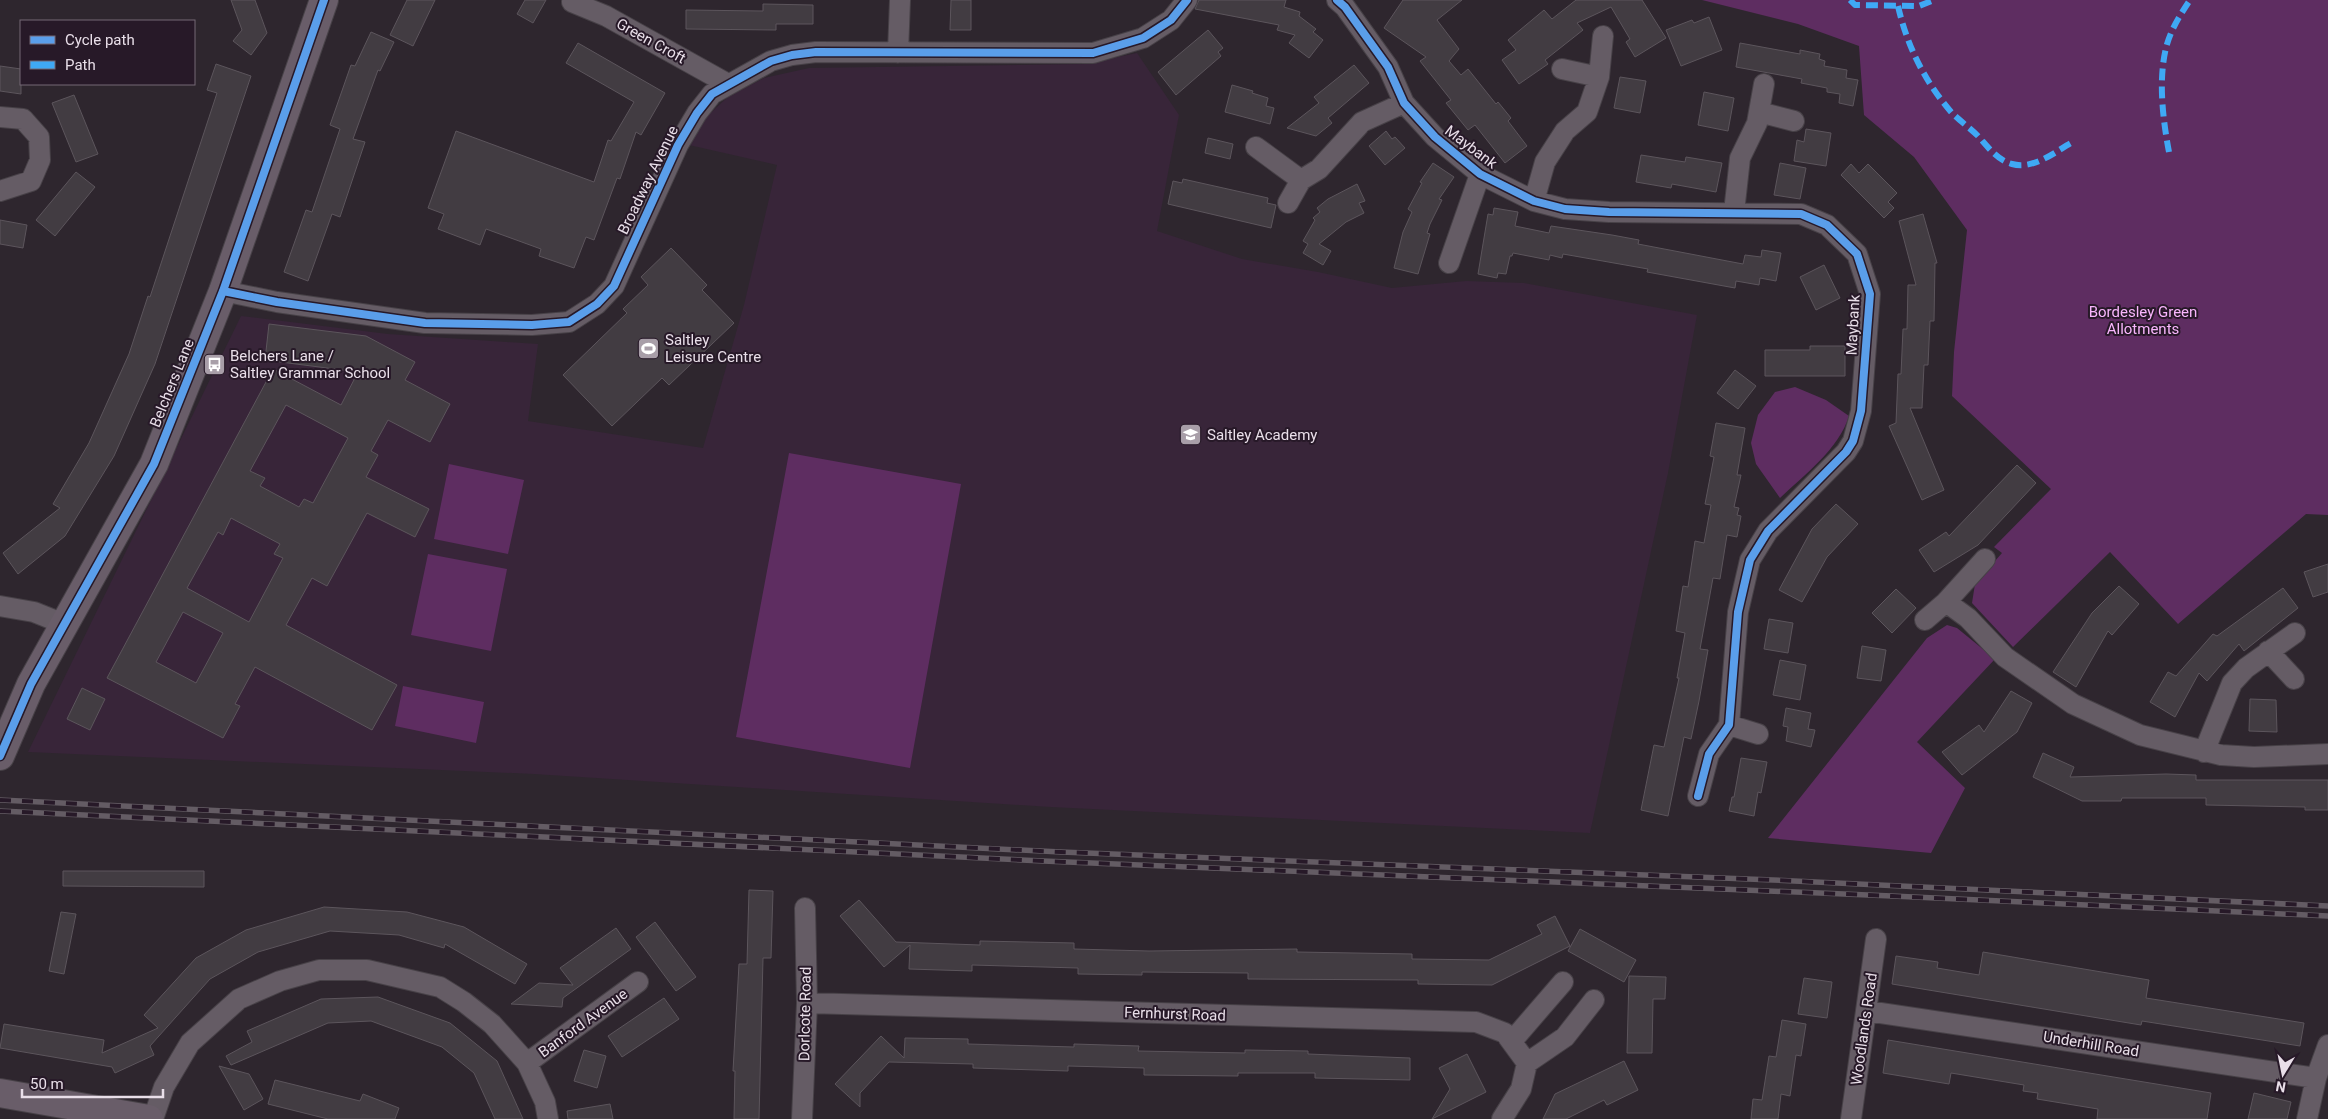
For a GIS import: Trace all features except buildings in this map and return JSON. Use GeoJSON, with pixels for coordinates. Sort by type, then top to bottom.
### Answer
{"type":"FeatureCollection","features":[{"type":"Feature","properties":{"kind":"street","name":"Belchers Lane"},"geometry":{"type":"LineString","coordinates":[[0,756],[31,684],[154,464],[224,291],[324,0]]}},
{"type":"Feature","properties":{"kind":"street"},"geometry":{"type":"LineString","coordinates":[[898,53],[900,0]]}},
{"type":"Feature","properties":{"kind":"street","name":"Broadway Avenue"},"geometry":{"type":"LineString","coordinates":[[224,291],[277,302],[425,324],[532,326],[570,322],[597,304],[614,286],[678,145],[697,113],[712,94],[771,61],[792,55],[816,52],[1093,53],[1143,38],[1171,20],[1187,0]]}},
{"type":"Feature","properties":{"kind":"street","name":"Green Croft"},"geometry":{"type":"LineString","coordinates":[[572,2],[606,16],[728,84]]}},
{"type":"Feature","properties":{"kind":"street","name":"Maybank"},"geometry":{"type":"LineString","coordinates":[[1345,2],[1388,67],[1404,103],[1435,137],[1480,174],[1534,201],[1565,208],[1609,212],[1801,214],[1827,226],[1856,254],[1870,294],[1861,411],[1853,441],[1837,463],[1798,498],[1768,531],[1750,560],[1738,612],[1729,725]]}},
{"type":"Feature","properties":{"kind":"street"},"geometry":{"type":"LineString","coordinates":[[1534,201],[1546,162],[1565,131],[1587,112],[1598,77],[1603,36]]}},
{"type":"Feature","properties":{"kind":"street"},"geometry":{"type":"LineString","coordinates":[[1562,69],[1598,77]]}},
{"type":"Feature","properties":{"kind":"street"},"geometry":{"type":"LineString","coordinates":[[1734,212],[1740,158],[1757,123],[1764,84]]}},
{"type":"Feature","properties":{"kind":"street"},"geometry":{"type":"LineString","coordinates":[[1288,203],[1301,180],[1319,169],[1362,122],[1404,103]]}},
{"type":"Feature","properties":{"kind":"street"},"geometry":{"type":"LineString","coordinates":[[1759,112],[1794,121]]}},
{"type":"Feature","properties":{"kind":"street"},"geometry":{"type":"LineString","coordinates":[[0,117],[23,119],[39,136],[40,160],[31,181],[0,191]]}},
{"type":"Feature","properties":{"kind":"street"},"geometry":{"type":"LineString","coordinates":[[1256,147],[1301,180]]}},
{"type":"Feature","properties":{"kind":"street"},"geometry":{"type":"LineString","coordinates":[[1449,263],[1480,174]]}},
{"type":"Feature","properties":{"kind":"street"},"geometry":{"type":"LineString","coordinates":[[1925,620],[1946,602],[1985,559]]}},
{"type":"Feature","properties":{"kind":"street"},"geometry":{"type":"LineString","coordinates":[[1946,602],[1968,618],[2005,657],[2073,704],[2140,735],[2204,752],[2254,757],[2328,754]]}},
{"type":"Feature","properties":{"kind":"street"},"geometry":{"type":"LineString","coordinates":[[0,606],[34,612],[64,624]]}},
{"type":"Feature","properties":{"kind":"street"},"geometry":{"type":"LineString","coordinates":[[2204,752],[2232,682],[2246,668],[2295,633]]}},
{"type":"Feature","properties":{"kind":"street"},"geometry":{"type":"LineString","coordinates":[[2268,651],[2294,679]]}},
{"type":"Feature","properties":{"kind":"street"},"geometry":{"type":"LineString","coordinates":[[1698,796],[1709,754],[1729,725],[1758,734]]}},
{"type":"Feature","properties":{"kind":"street","name":"Dorlcote Road"},"geometry":{"type":"LineString","coordinates":[[802,1119],[806,1003],[806,908]]}},
{"type":"Feature","properties":{"kind":"street","name":"Woodlands Road"},"geometry":{"type":"LineString","coordinates":[[1851,1119],[1876,939]]}},
{"type":"Feature","properties":{"kind":"street"},"geometry":{"type":"LineString","coordinates":[[153,1119],[164,1087],[190,1043],[239,999],[280,981],[319,970],[367,970],[440,987],[464,1002],[492,1024],[527,1063],[545,1102],[548,1119]]}},
{"type":"Feature","properties":{"kind":"street","name":"Banford Avenue"},"geometry":{"type":"LineString","coordinates":[[527,1063],[638,982]]}},
{"type":"Feature","properties":{"kind":"street"},"geometry":{"type":"LineString","coordinates":[[1512,1041],[1563,982]]}},
{"type":"Feature","properties":{"kind":"street"},"geometry":{"type":"LineString","coordinates":[[1502,1119],[1521,1089],[1527,1063],[1565,1037],[1594,1000]]}},
{"type":"Feature","properties":{"kind":"street","name":"Fernhurst Road"},"geometry":{"type":"LineString","coordinates":[[806,1003],[1476,1022],[1505,1033],[1527,1063]]}},
{"type":"Feature","properties":{"kind":"street","name":"Underhill Road"},"geometry":{"type":"LineString","coordinates":[[1867,1010],[2316,1078]]}},
{"type":"Feature","properties":{"kind":"street"},"geometry":{"type":"LineString","coordinates":[[2307,1119],[2316,1078],[2328,1045]]}},
{"type":"Feature","properties":{"kind":"street"},"geometry":{"type":"LineString","coordinates":[[0,1092],[149,1119]]}},
{"type":"Feature","properties":{"kind":"shaded area","name":"Saltley Academy"},"geometry":{"type":"Polygon","coordinates":[[[1137,53],[1179,115],[1157,231],[1242,259],[1318,272],[1392,288],[1466,281],[1524,283],[1697,315],[1668,473],[1590,833],[1051,807],[534,774],[28,752],[241,316],[388,334],[538,344],[528,421],[703,448],[744,305],[777,165],[689,145],[705,118],[729,96],[764,78],[809,68],[1084,64],[1137,53]]]}},
{"type":"Feature","properties":{"kind":"green space","name":"Bordesley Green Allotments"},"geometry":{"type":"Polygon","coordinates":[[[1702,0],[2328,0],[2328,515],[2306,514],[2178,624],[2110,552],[2013,647],[1972,603],[1975,584],[2002,553],[1994,547],[2051,489],[1952,396],[1954,352],[1967,230],[1914,157],[1864,115],[1859,46],[1798,24],[1702,0]]]}},
{"type":"Feature","properties":{"kind":"green space"},"geometry":{"type":"Polygon","coordinates":[[[1795,387],[1826,400],[1849,416],[1837,440],[1820,461],[1780,498],[1756,464],[1751,443],[1758,415],[1775,392],[1795,387]]]}},
{"type":"Feature","properties":{"kind":"green space"},"geometry":{"type":"Polygon","coordinates":[[[789,453],[961,484],[910,768],[736,737],[789,453]]]}},
{"type":"Feature","properties":{"kind":"green space"},"geometry":{"type":"Polygon","coordinates":[[[449,464],[524,480],[508,554],[434,539],[449,464]]]}},
{"type":"Feature","properties":{"kind":"green space"},"geometry":{"type":"Polygon","coordinates":[[[428,554],[507,569],[491,651],[411,635],[428,554]]]}},
{"type":"Feature","properties":{"kind":"green space"},"geometry":{"type":"Polygon","coordinates":[[[1947,625],[1957,628],[1995,659],[1917,742],[1965,788],[1931,853],[1768,838],[1927,638],[1947,625]]]}},
{"type":"Feature","properties":{"kind":"green space"},"geometry":{"type":"Polygon","coordinates":[[[403,686],[484,702],[476,743],[395,726],[403,686]]]}},
{"type":"Feature","properties":{"kind":"railway"},"geometry":{"type":"LineString","coordinates":[[0,800],[1061,852],[1773,880],[2328,906]]}},
{"type":"Feature","properties":{"kind":"railway"},"geometry":{"type":"LineString","coordinates":[[0,811],[1043,861],[2328,916]]}},
{"type":"Feature","properties":{"kind":"marked path"},"geometry":{"type":"LineString","coordinates":[[1850,0],[1855,5],[1919,6],[1934,0]]}},
{"type":"Feature","properties":{"kind":"marked path"},"geometry":{"type":"LineString","coordinates":[[2169,152],[2162,100],[2162,74],[2170,35],[2190,0]]}},
{"type":"Feature","properties":{"kind":"marked path"},"geometry":{"type":"LineString","coordinates":[[1898,6],[1906,35],[1918,63],[1933,89],[1952,113],[1997,156],[2012,164],[2028,165],[2071,143]]}},
{"type":"Feature","properties":{"kind":"cycle path"},"geometry":{"type":"LineString","coordinates":[[0,756],[31,684],[154,464],[223,291],[324,0]]}},
{"type":"Feature","properties":{"kind":"cycle path"},"geometry":{"type":"LineString","coordinates":[[223,291],[277,302],[425,323],[532,325],[569,322],[597,304],[614,286],[678,145],[697,113],[712,94],[771,61],[792,55],[816,52],[1093,53],[1143,38],[1171,20],[1187,0]]}},
{"type":"Feature","properties":{"kind":"cycle path"},"geometry":{"type":"LineString","coordinates":[[1337,0],[1345,7],[1388,67],[1404,103],[1435,137],[1480,174],[1534,201],[1565,209],[1609,212],[1801,214],[1827,225],[1857,254],[1870,294],[1861,411],[1853,441],[1846,452],[1768,531],[1750,560],[1738,612],[1729,725],[1709,754],[1698,796]]}},
{"type":"Feature","properties":{"kind":"place","name":"Saltley Leisure Centre"},"geometry":{"type":"Point","coordinates":[649,349]}},
{"type":"Feature","properties":{"kind":"place","name":"Belchers Lane / Saltley Grammar School"},"geometry":{"type":"Point","coordinates":[214,365]}},
{"type":"Feature","properties":{"kind":"place","name":"Saltley Academy"},"geometry":{"type":"Point","coordinates":[1191,435]}}]}
